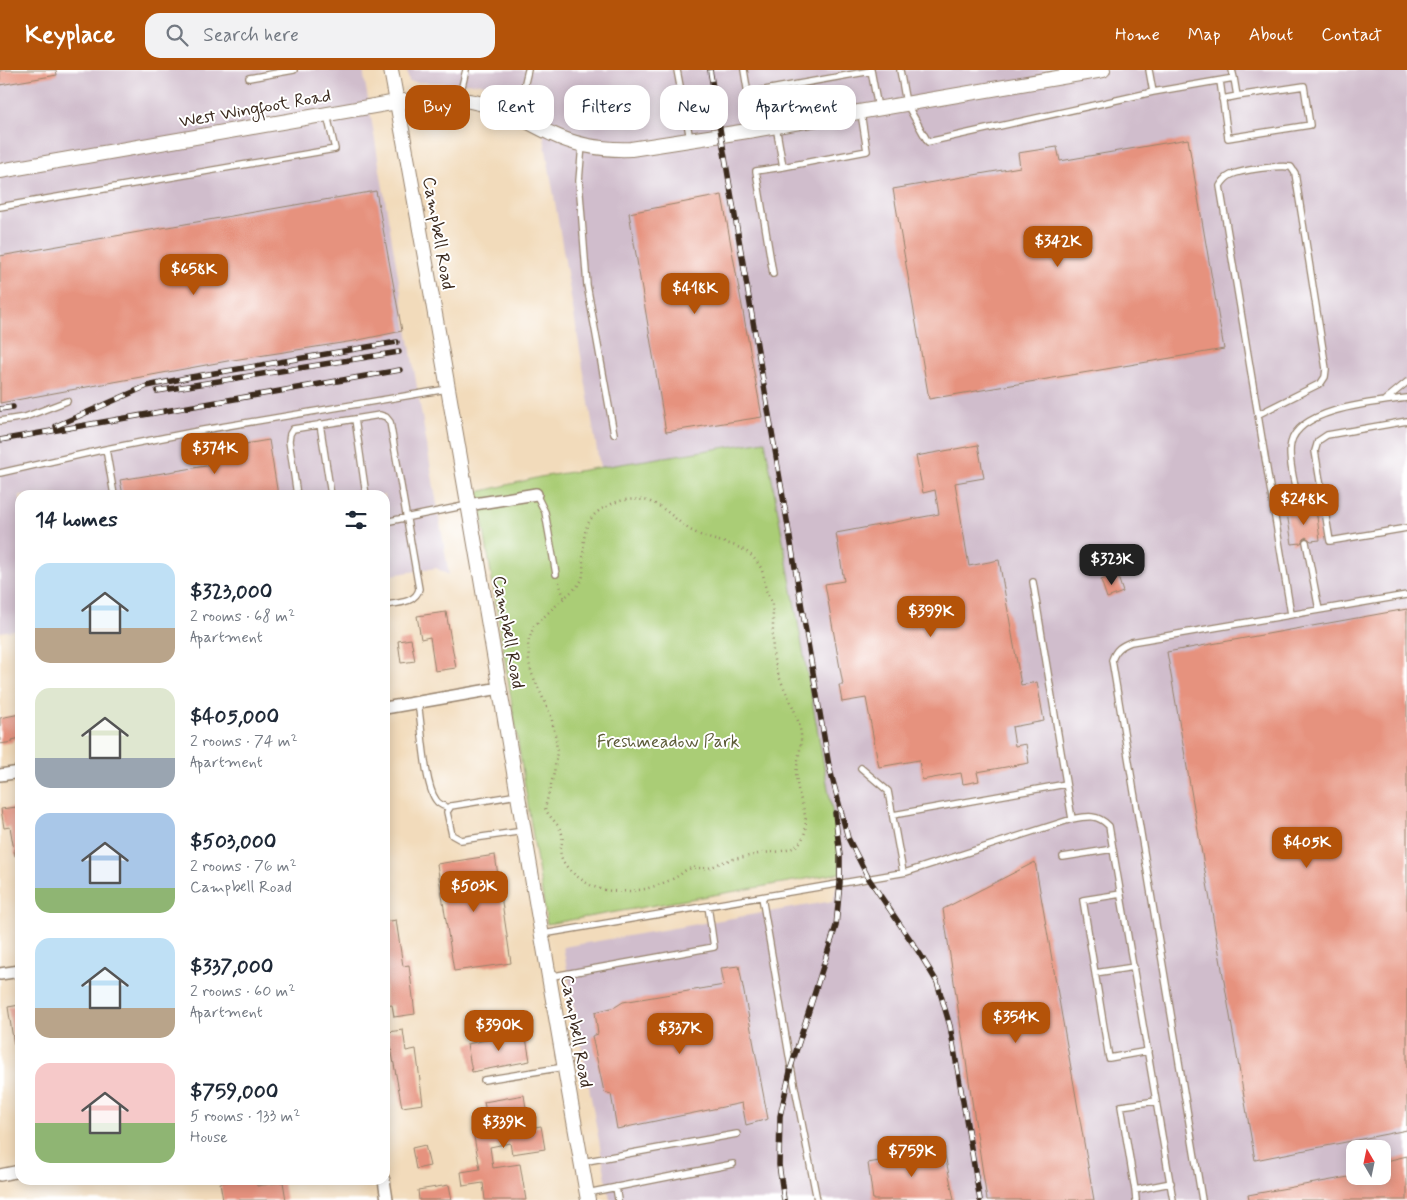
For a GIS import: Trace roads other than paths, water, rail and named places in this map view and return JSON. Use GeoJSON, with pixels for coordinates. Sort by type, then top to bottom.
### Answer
{"type":"FeatureCollection","features":[{"type":"Feature","properties":{"kind":"street","name":"Campbell Road"},"geometry":{"type":"LineString","coordinates":[[391,70],[500,688],[548,977],[588,1197]]}},
{"type":"Feature","properties":{"kind":"street","name":"West Wingfoot Road"},"geometry":{"type":"LineString","coordinates":[[856,112],[1102,70]]}},
{"type":"Feature","properties":{"kind":"street","name":"West Wingfoot Road"},"geometry":{"type":"LineString","coordinates":[[0,171],[405,101]]}},
{"type":"Feature","properties":{"kind":"street","name":"West Wingfoot Road"},"geometry":{"type":"LineString","coordinates":[[544,130],[582,144],[613,149],[631,149],[754,130]]}},
{"type":"Feature","properties":{"kind":"street"},"geometry":{"type":"LineString","coordinates":[[468,505],[536,494]]}},
{"type":"Feature","properties":{"kind":"street"},"geometry":{"type":"LineString","coordinates":[[390,707],[500,688]]}},
{"type":"Feature","properties":{"kind":"street"},"geometry":{"type":"LineString","coordinates":[[0,775],[15,773]]}},
{"type":"Feature","properties":{"kind":"street"},"geometry":{"type":"LineString","coordinates":[[0,974],[15,972]]}},
{"type":"Feature","properties":{"kind":"street"},"geometry":{"type":"LineString","coordinates":[[0,1175],[15,1172]]}},
{"type":"Feature","properties":{"kind":"street"},"geometry":{"type":"LineString","coordinates":[[385,1185],[387,1200]]}},
{"type":"Feature","properties":{"kind":"lane"},"geometry":{"type":"LineString","coordinates":[[249,78],[294,70]]}},
{"type":"Feature","properties":{"kind":"lane"},"geometry":{"type":"LineString","coordinates":[[462,85],[466,70]]}},
{"type":"Feature","properties":{"kind":"lane"},"geometry":{"type":"LineString","coordinates":[[524,85],[528,70]]}},
{"type":"Feature","properties":{"kind":"lane"},"geometry":{"type":"LineString","coordinates":[[677,70],[690,140]]}},
{"type":"Feature","properties":{"kind":"lane"},"geometry":{"type":"LineString","coordinates":[[744,70],[747,85]]}},
{"type":"Feature","properties":{"kind":"lane"},"geometry":{"type":"LineString","coordinates":[[791,85],[871,70],[878,108]]}},
{"type":"Feature","properties":{"kind":"lane"},"geometry":{"type":"LineString","coordinates":[[900,70],[906,103],[928,142],[1153,92],[1234,78]]}},
{"type":"Feature","properties":{"kind":"lane"},"geometry":{"type":"LineString","coordinates":[[1149,70],[1153,92]]}},
{"type":"Feature","properties":{"kind":"lane"},"geometry":{"type":"LineString","coordinates":[[1232,70],[1237,96]]}},
{"type":"Feature","properties":{"kind":"lane"},"geometry":{"type":"LineString","coordinates":[[1220,81],[1222,98],[1228,138],[1310,125],[1304,86],[1222,98]]}},
{"type":"Feature","properties":{"kind":"lane"},"geometry":{"type":"LineString","coordinates":[[773,274],[756,171],[867,151],[860,111]]}},
{"type":"Feature","properties":{"kind":"lane"},"geometry":{"type":"LineString","coordinates":[[0,207],[335,149],[327,114]]}},
{"type":"Feature","properties":{"kind":"lane"},"geometry":{"type":"LineString","coordinates":[[777,130],[783,167]]}},
{"type":"Feature","properties":{"kind":"lane"},"geometry":{"type":"LineString","coordinates":[[582,144],[579,181],[587,285],[614,434]]}},
{"type":"Feature","properties":{"kind":"lane"},"geometry":{"type":"LineString","coordinates":[[1258,414],[1320,383],[1325,377],[1326,369],[1295,173],[1291,167],[1282,166],[1233,174],[1224,179],[1220,186],[1291,614]]}},
{"type":"Feature","properties":{"kind":"lane"},"geometry":{"type":"LineString","coordinates":[[1384,401],[1407,382]]}},
{"type":"Feature","properties":{"kind":"lane"},"geometry":{"type":"LineString","coordinates":[[0,473],[106,449],[203,430],[448,389]]}},
{"type":"Feature","properties":{"kind":"lane"},"geometry":{"type":"LineString","coordinates":[[1301,511],[1290,453],[1291,442],[1295,433],[1322,414],[1337,409],[1407,398]]}},
{"type":"Feature","properties":{"kind":"lane"},"geometry":{"type":"LineString","coordinates":[[0,422],[25,417],[68,401]]}},
{"type":"Feature","properties":{"kind":"lane"},"geometry":{"type":"LineString","coordinates":[[296,490],[289,441],[293,429],[380,415],[386,417],[390,422],[419,589],[418,594],[412,599],[390,604]]}},
{"type":"Feature","properties":{"kind":"lane"},"geometry":{"type":"LineString","coordinates":[[355,419],[365,490]]}},
{"type":"Feature","properties":{"kind":"lane"},"geometry":{"type":"LineString","coordinates":[[1407,421],[1327,435],[1318,442],[1315,452],[1330,541],[1407,528]]}},
{"type":"Feature","properties":{"kind":"lane"},"geometry":{"type":"LineString","coordinates":[[320,424],[330,490]]}},
{"type":"Feature","properties":{"kind":"lane"},"geometry":{"type":"LineString","coordinates":[[106,449],[113,490]]}},
{"type":"Feature","properties":{"kind":"lane"},"geometry":{"type":"LineString","coordinates":[[536,494],[545,512],[556,574]]}},
{"type":"Feature","properties":{"kind":"lane"},"geometry":{"type":"LineString","coordinates":[[390,521],[468,505]]}},
{"type":"Feature","properties":{"kind":"lane"},"geometry":{"type":"LineString","coordinates":[[1306,542],[1319,610]]}},
{"type":"Feature","properties":{"kind":"lane"},"geometry":{"type":"LineString","coordinates":[[1032,582],[1072,819]]}},
{"type":"Feature","properties":{"kind":"lane"},"geometry":{"type":"LineString","coordinates":[[1202,1200],[1112,660],[1120,646],[1131,642],[1407,595]]}},
{"type":"Feature","properties":{"kind":"lane"},"geometry":{"type":"LineString","coordinates":[[418,702],[424,752],[432,794],[437,802],[449,808]]}},
{"type":"Feature","properties":{"kind":"lane"},"geometry":{"type":"LineString","coordinates":[[861,768],[888,791],[903,872]]}},
{"type":"Feature","properties":{"kind":"lane"},"geometry":{"type":"LineString","coordinates":[[893,815],[1066,784]]}},
{"type":"Feature","properties":{"kind":"lane"},"geometry":{"type":"LineString","coordinates":[[518,795],[451,806],[447,812],[450,830],[460,840],[524,831]]}},
{"type":"Feature","properties":{"kind":"lane"},"geometry":{"type":"LineString","coordinates":[[541,935],[903,872],[1072,819],[1087,816],[1104,820],[1109,826],[1114,849],[1173,1200]]}},
{"type":"Feature","properties":{"kind":"lane"},"geometry":{"type":"LineString","coordinates":[[1063,857],[1114,849]]}},
{"type":"Feature","properties":{"kind":"lane"},"geometry":{"type":"LineString","coordinates":[[1121,894],[1083,900],[1109,1058],[1148,1052]]}},
{"type":"Feature","properties":{"kind":"lane"},"geometry":{"type":"LineString","coordinates":[[762,898],[791,1067],[817,1200]]}},
{"type":"Feature","properties":{"kind":"lane"},"geometry":{"type":"LineString","coordinates":[[548,977],[714,948],[708,906]]}},
{"type":"Feature","properties":{"kind":"lane"},"geometry":{"type":"LineString","coordinates":[[1095,973],[1134,967]]}},
{"type":"Feature","properties":{"kind":"lane"},"geometry":{"type":"LineString","coordinates":[[484,1080],[564,1067]]}},
{"type":"Feature","properties":{"kind":"lane"},"geometry":{"type":"LineString","coordinates":[[1136,1200],[1121,1106],[1156,1100]]}},
{"type":"Feature","properties":{"kind":"lane"},"geometry":{"type":"LineString","coordinates":[[582,1162],[737,1134]]}},
{"type":"Feature","properties":{"kind":"lane"},"geometry":{"type":"LineString","coordinates":[[588,1197],[616,1187],[733,1164]]}},
{"type":"Feature","properties":{"kind":"lane"},"geometry":{"type":"LineString","coordinates":[[1135,1190],[1170,1184]]}},
{"type":"Feature","properties":{"kind":"lane"},"geometry":{"type":"LineString","coordinates":[[616,1187],[618,1200]]}},
{"type":"Feature","properties":{"kind":"railway"},"geometry":{"type":"LineString","coordinates":[[710,70],[829,766],[848,838],[869,879],[937,982],[950,1026],[980,1200]]}},
{"type":"Feature","properties":{"kind":"railway"},"geometry":{"type":"LineString","coordinates":[[56,426],[147,386],[397,342]]}},
{"type":"Feature","properties":{"kind":"railway"},"geometry":{"type":"LineString","coordinates":[[157,391],[399,352]]}},
{"type":"Feature","properties":{"kind":"railway"},"geometry":{"type":"LineString","coordinates":[[0,440],[400,370]]}},
{"type":"Feature","properties":{"kind":"railway"},"geometry":{"type":"LineString","coordinates":[[0,409],[13,407]]}},
{"type":"Feature","properties":{"kind":"railway"},"geometry":{"type":"LineString","coordinates":[[784,1200],[779,1165],[780,1116],[791,1067],[836,926],[840,883],[840,856],[835,813]]}},
{"type":"Feature","properties":{"kind":"park label","name":"Freshmeadow Park"},"geometry":{"type":"Point","coordinates":[668,741]}}]}
